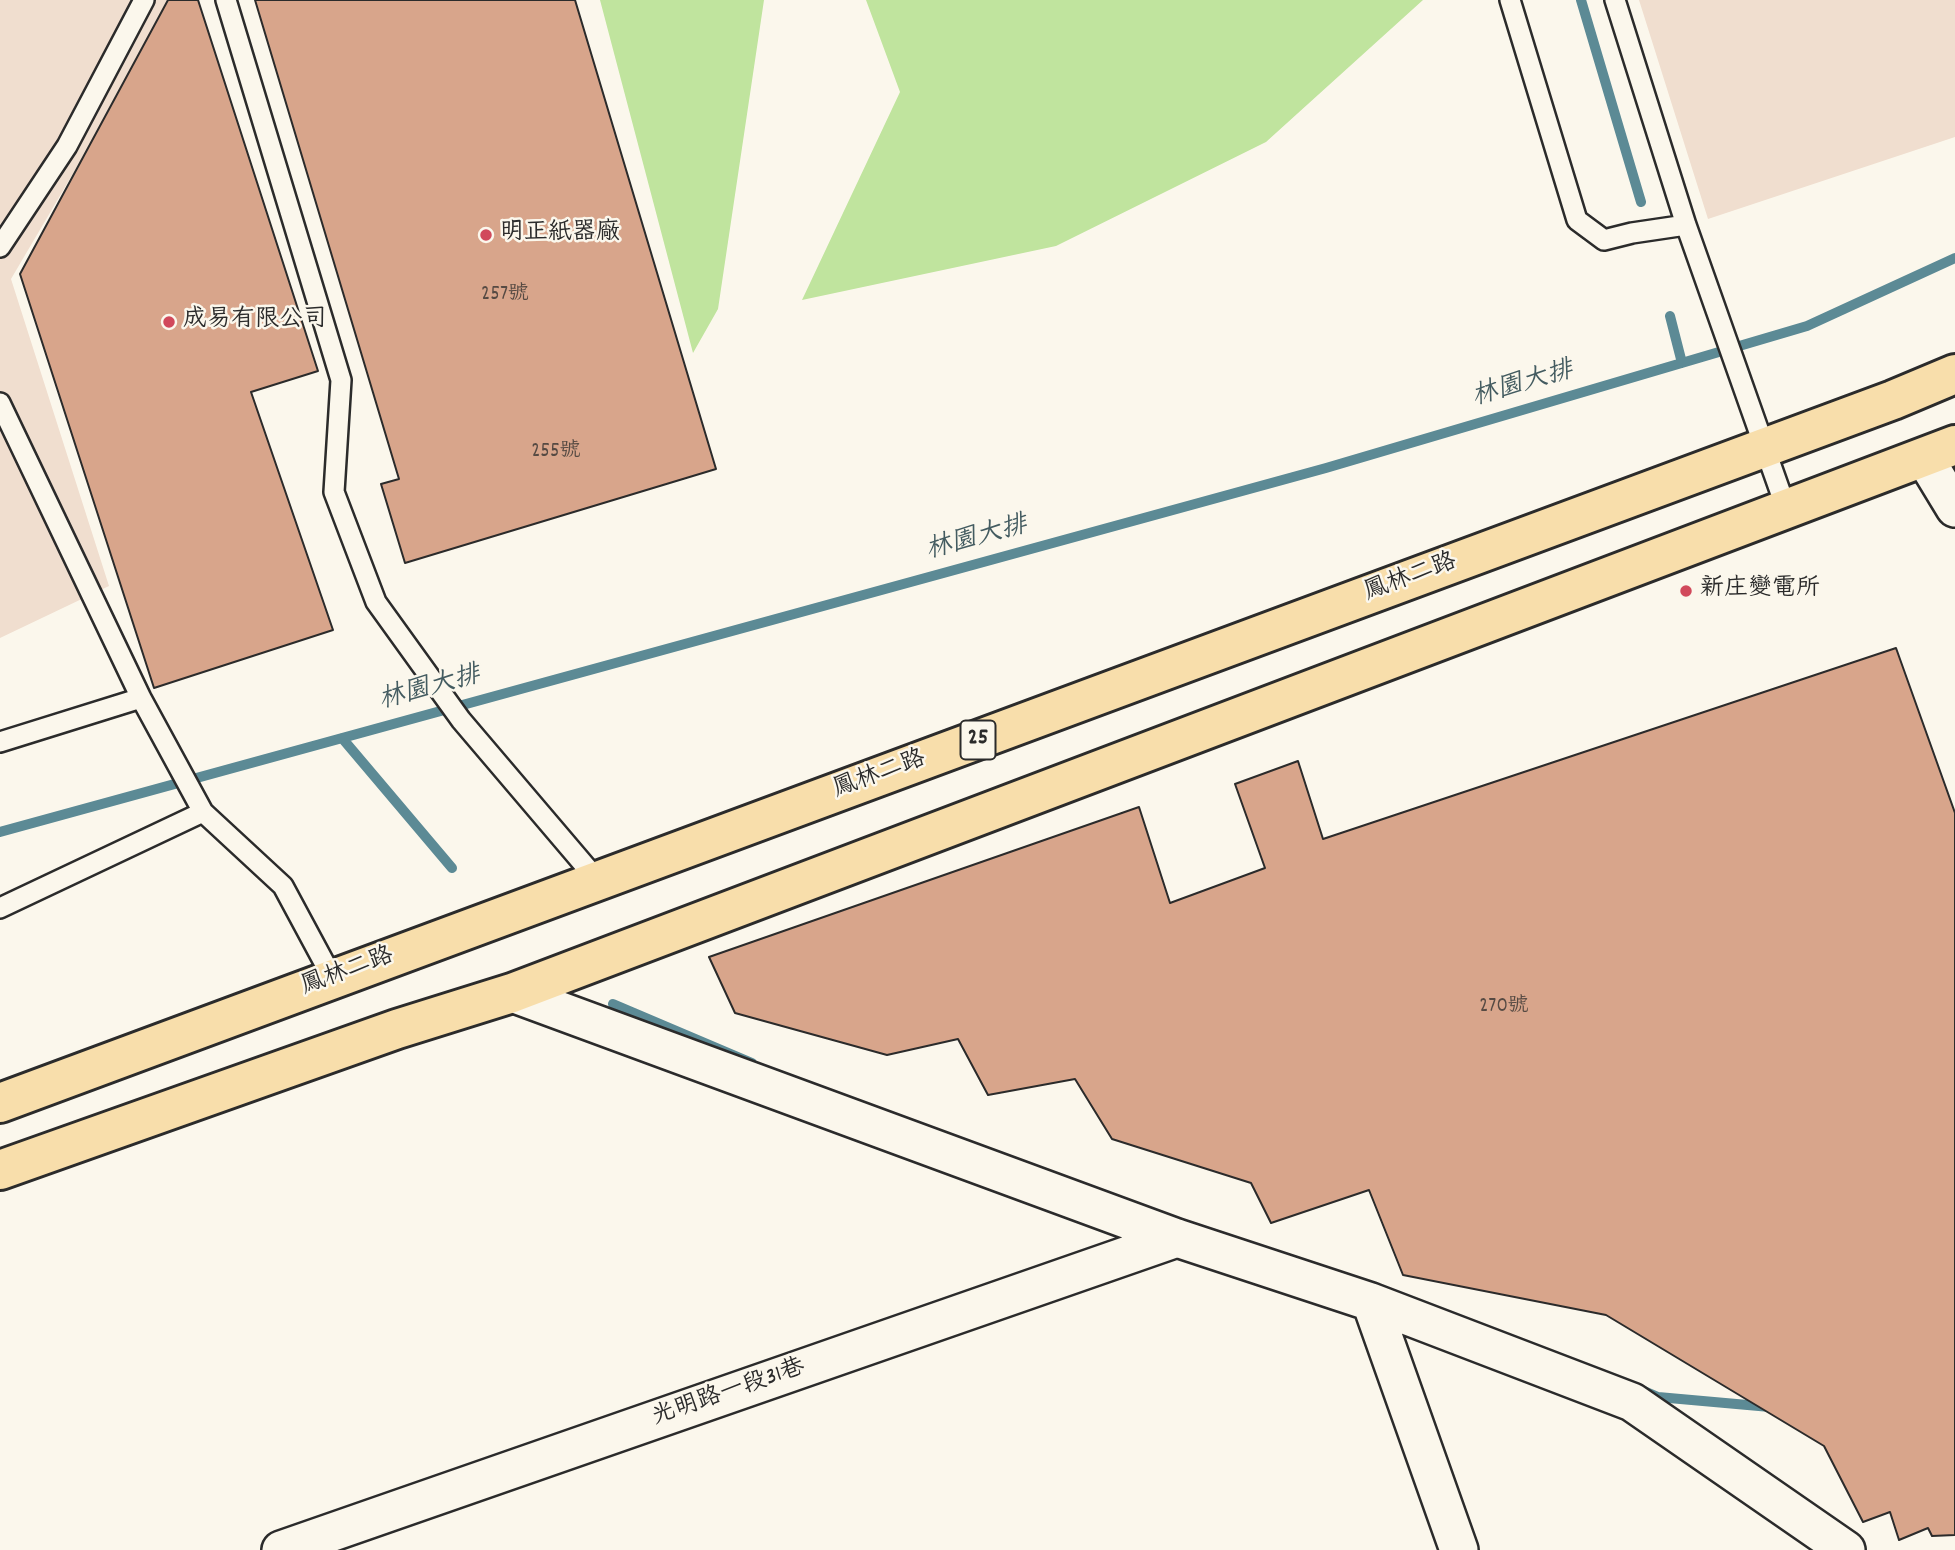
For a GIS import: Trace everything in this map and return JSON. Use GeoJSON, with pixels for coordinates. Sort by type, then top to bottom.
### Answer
{"type":"FeatureCollection","features":[{"type":"Feature","properties":{"kind":"main road","name":"鳳林二路"},"geometry":{"type":"LineString","coordinates":[[0,1103],[598,881],[1761,433],[1893,400],[1955,374]]}},
{"type":"Feature","properties":{"kind":"main road"},"geometry":{"type":"LineString","coordinates":[[0,1170],[397,1029],[512,993],[1939,451]]}},
{"type":"Feature","properties":{"kind":"street"},"geometry":{"type":"LineString","coordinates":[[1939,451],[1955,508]]}},
{"type":"Feature","properties":{"kind":"street"},"geometry":{"type":"LineString","coordinates":[[512,993],[1177,1238],[1371,1302],[1632,1402],[1846,1550]]}},
{"type":"Feature","properties":{"kind":"street","name":"光明路一段31巷"},"geometry":{"type":"LineString","coordinates":[[281,1550],[1177,1238]]}},
{"type":"Feature","properties":{"kind":"street"},"geometry":{"type":"LineString","coordinates":[[1371,1302],[1459,1550]]}},
{"type":"Feature","properties":{"kind":"lane"},"geometry":{"type":"LineString","coordinates":[[0,247],[67,146],[144,0]]}},
{"type":"Feature","properties":{"kind":"lane"},"geometry":{"type":"LineString","coordinates":[[226,0],[341,380],[334,492],[376,602],[461,720],[598,881]]}},
{"type":"Feature","properties":{"kind":"lane"},"geometry":{"type":"LineString","coordinates":[[1510,0],[1577,220],[1604,240],[1686,225]]}},
{"type":"Feature","properties":{"kind":"lane"},"geometry":{"type":"LineString","coordinates":[[1615,0],[1686,225],[1786,508]]}},
{"type":"Feature","properties":{"kind":"lane"},"geometry":{"type":"LineString","coordinates":[[0,403],[141,698],[203,811],[283,886],[333,979]]}},
{"type":"Feature","properties":{"kind":"lane"},"geometry":{"type":"LineString","coordinates":[[0,742],[141,698]]}},
{"type":"Feature","properties":{"kind":"lane"},"geometry":{"type":"LineString","coordinates":[[0,908],[203,811]]}},
{"type":"Feature","properties":{"kind":"shaded area"},"geometry":{"type":"Polygon","coordinates":[[[0,0],[175,0],[11,279],[109,586],[0,638],[0,0]]]}},
{"type":"Feature","properties":{"kind":"shaded area"},"geometry":{"type":"Polygon","coordinates":[[[1639,0],[1955,0],[1955,137],[1708,219],[1639,0]]]}},
{"type":"Feature","properties":{"kind":"green space"},"geometry":{"type":"Polygon","coordinates":[[[600,0],[764,0],[718,309],[693,353],[600,0]]]}},
{"type":"Feature","properties":{"kind":"green space"},"geometry":{"type":"Polygon","coordinates":[[[866,0],[1423,0],[1266,142],[1056,246],[802,300],[900,92],[866,0]]]}},
{"type":"Feature","properties":{"kind":"building","name":"成易有限公司"},"geometry":{"type":"Polygon","coordinates":[[[168,0],[198,0],[318,371],[251,392],[333,630],[154,688],[20,274],[168,0]]]}},
{"type":"Feature","properties":{"kind":"building","name":"明正紙器廠"},"geometry":{"type":"Polygon","coordinates":[[[255,0],[575,0],[716,469],[405,563],[381,484],[399,479],[255,0]]]}},
{"type":"Feature","properties":{"kind":"building"},"geometry":{"type":"Polygon","coordinates":[[[1896,648],[1955,813],[1955,1535],[1932,1536],[1928,1528],[1899,1540],[1890,1512],[1863,1522],[1824,1446],[1606,1315],[1403,1275],[1369,1190],[1271,1223],[1251,1183],[1112,1139],[1075,1079],[988,1095],[958,1039],[887,1055],[735,1013],[709,957],[1139,807],[1170,903],[1265,868],[1235,784],[1298,761],[1323,839],[1896,648]]]}},
{"type":"Feature","properties":{"kind":"waterway"},"geometry":{"type":"LineString","coordinates":[[1581,0],[1641,202]]}},
{"type":"Feature","properties":{"kind":"waterway","name":"林園大排"},"geometry":{"type":"LineString","coordinates":[[0,832],[1326,468],[1807,326],[1955,258]]}},
{"type":"Feature","properties":{"kind":"waterway"},"geometry":{"type":"LineString","coordinates":[[1670,316],[1682,363]]}},
{"type":"Feature","properties":{"kind":"waterway"},"geometry":{"type":"LineString","coordinates":[[342,738],[452,868]]}},
{"type":"Feature","properties":{"kind":"waterway"},"geometry":{"type":"LineString","coordinates":[[613,1004],[752,1063]]}},
{"type":"Feature","properties":{"kind":"waterway"},"geometry":{"type":"LineString","coordinates":[[1644,1391],[1658,1397],[1770,1407]]}},
{"type":"Feature","properties":{"kind":"place","name":"明正紙器廠"},"geometry":{"type":"Point","coordinates":[486,235]}},
{"type":"Feature","properties":{"kind":"place","name":"成易有限公司"},"geometry":{"type":"Point","coordinates":[169,322]}},
{"type":"Feature","properties":{"kind":"place","name":"新庄變電所"},"geometry":{"type":"Point","coordinates":[1686,591]}}]}
